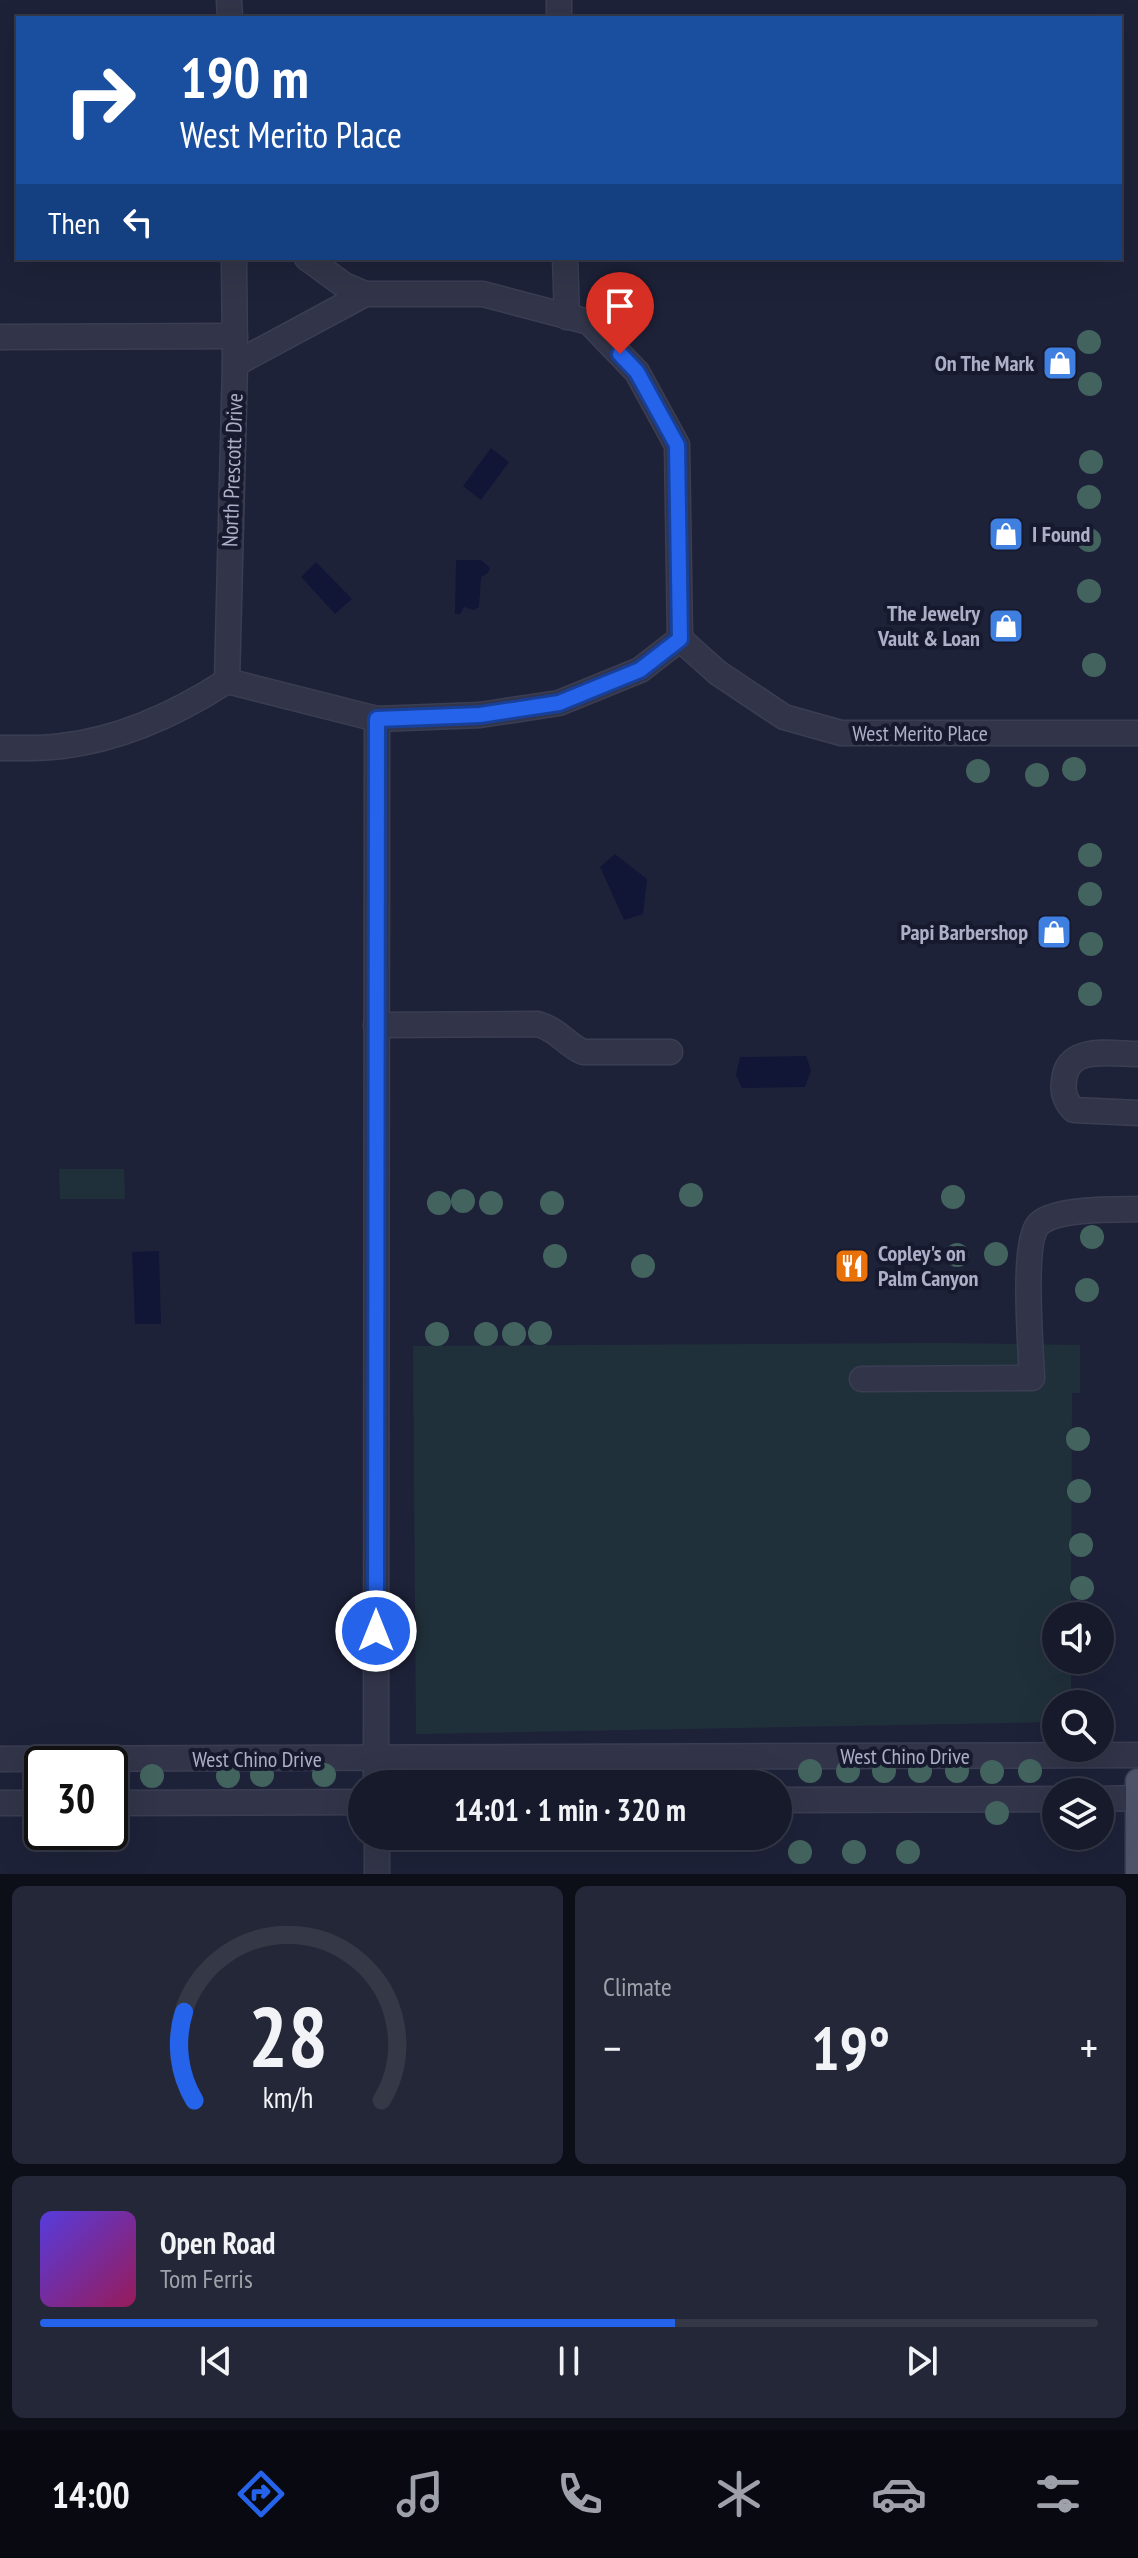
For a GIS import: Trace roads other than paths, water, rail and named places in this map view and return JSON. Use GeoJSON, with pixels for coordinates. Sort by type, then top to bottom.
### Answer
{"type":"FeatureCollection","features":[{"type":"Feature","properties":{"kind":"main road"},"geometry":{"type":"LineString","coordinates":[[1138,1781],[1138,1874]]}},
{"type":"Feature","properties":{"kind":"street","name":"North Prescott Drive"},"geometry":{"type":"LineString","coordinates":[[227,681],[235,364],[234,260]]}},
{"type":"Feature","properties":{"kind":"street"},"geometry":{"type":"LineString","coordinates":[[0,748],[62,746],[145,726],[190,705],[227,681],[377,719],[480,715],[559,703],[640,670],[680,639],[677,445],[637,372],[589,322],[483,294],[365,294],[344,285],[310,260]]}},
{"type":"Feature","properties":{"kind":"street"},"geometry":{"type":"LineString","coordinates":[[565,260],[567,317]]}},
{"type":"Feature","properties":{"kind":"street"},"geometry":{"type":"LineString","coordinates":[[235,364],[365,294]]}},
{"type":"Feature","properties":{"kind":"street"},"geometry":{"type":"LineString","coordinates":[[0,337],[235,336]]}},
{"type":"Feature","properties":{"kind":"street","name":"West Merito Place"},"geometry":{"type":"LineString","coordinates":[[680,639],[718,673],[784,717],[841,733],[1138,733]]}},
{"type":"Feature","properties":{"kind":"street"},"geometry":{"type":"LineString","coordinates":[[376,1770],[377,719]]}},
{"type":"Feature","properties":{"kind":"street"},"geometry":{"type":"LineString","coordinates":[[376,1025],[538,1024],[553,1029],[583,1052],[670,1052]]}},
{"type":"Feature","properties":{"kind":"street"},"geometry":{"type":"LineString","coordinates":[[1138,1054],[1080,1056],[1065,1072],[1063,1090],[1074,1110],[1138,1113]]}},
{"type":"Feature","properties":{"kind":"street"},"geometry":{"type":"LineString","coordinates":[[862,1379],[1032,1378],[1029,1259],[1032,1234],[1041,1222],[1064,1214],[1138,1209]]}},
{"type":"Feature","properties":{"kind":"street","name":"West Chino Drive"},"geometry":{"type":"LineString","coordinates":[[0,1759],[1138,1755]]}},
{"type":"Feature","properties":{"kind":"street"},"geometry":{"type":"LineString","coordinates":[[1114,1799],[1137,1798]]}},
{"type":"Feature","properties":{"kind":"street","name":"West Chino Drive"},"geometry":{"type":"LineString","coordinates":[[792,1800],[1042,1799]]}},
{"type":"Feature","properties":{"kind":"street","name":"West Chino Drive"},"geometry":{"type":"LineString","coordinates":[[128,1803],[348,1802]]}},
{"type":"Feature","properties":{"kind":"street"},"geometry":{"type":"LineString","coordinates":[[0,1803],[24,1803]]}},
{"type":"Feature","properties":{"kind":"street"},"geometry":{"type":"LineString","coordinates":[[377,1850],[377,1874]]}},
{"type":"Feature","properties":{"kind":"water"},"geometry":{"type":"Polygon","coordinates":[[[491,448],[509,462],[481,500],[463,486],[491,448]]]}},
{"type":"Feature","properties":{"kind":"water"},"geometry":{"type":"Polygon","coordinates":[[[456,560],[481,560],[490,568],[481,577],[479,607],[473,610],[464,607],[460,614],[455,614],[456,560]]]}},
{"type":"Feature","properties":{"kind":"water"},"geometry":{"type":"Polygon","coordinates":[[[316,562],[352,599],[335,614],[301,577],[316,562]]]}},
{"type":"Feature","properties":{"kind":"water"},"geometry":{"type":"Polygon","coordinates":[[[615,854],[647,879],[643,914],[624,920],[600,867],[615,854]]]}},
{"type":"Feature","properties":{"kind":"water"},"geometry":{"type":"Polygon","coordinates":[[[806,1056],[811,1070],[805,1087],[742,1088],[736,1075],[740,1057],[806,1056]]]}},
{"type":"Feature","properties":{"kind":"water"},"geometry":{"type":"Polygon","coordinates":[[[159,1251],[161,1324],[135,1324],[132,1252],[159,1251]]]}},
{"type":"Feature","properties":{"kind":"place","name":"On The Mark"},"geometry":{"type":"Point","coordinates":[1060,363]}},
{"type":"Feature","properties":{"kind":"place","name":"I Found"},"geometry":{"type":"Point","coordinates":[1006,534]}},
{"type":"Feature","properties":{"kind":"place","name":"The Jewelry Vault & Loan"},"geometry":{"type":"Point","coordinates":[1006,626]}},
{"type":"Feature","properties":{"kind":"place","name":"Papi Barbershop"},"geometry":{"type":"Point","coordinates":[1054,932]}},
{"type":"Feature","properties":{"kind":"place","name":"Copley's on Palm Canyon"},"geometry":{"type":"Point","coordinates":[852,1266]}}]}
